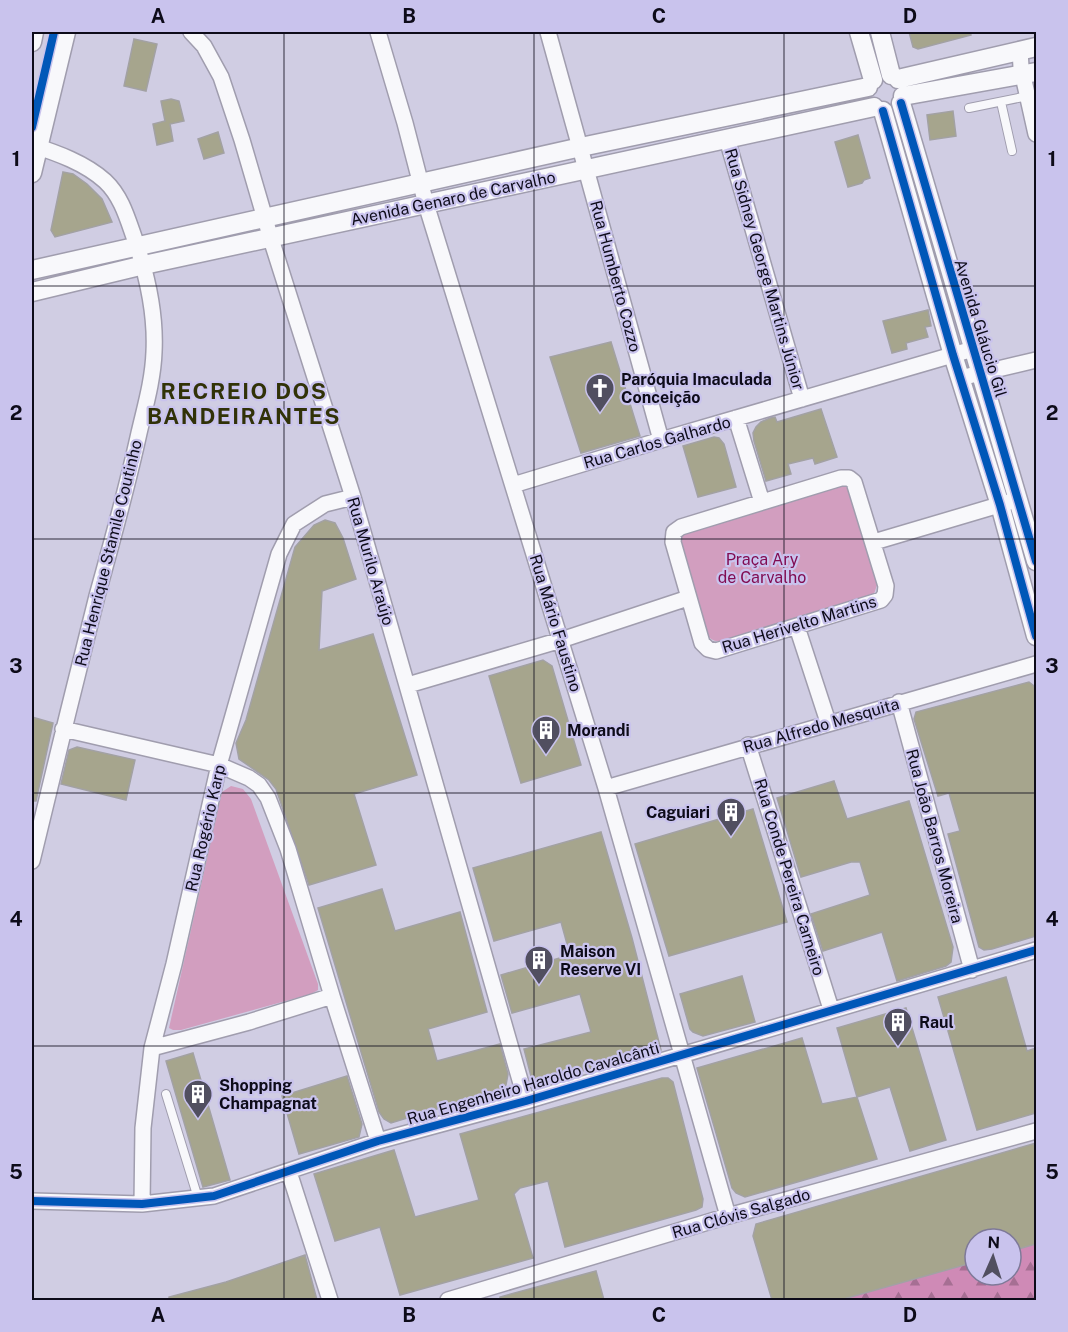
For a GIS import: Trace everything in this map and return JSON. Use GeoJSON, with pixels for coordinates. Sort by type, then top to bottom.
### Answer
{"type":"FeatureCollection","features":[{"type":"Feature","properties":{"kind":"street"},"geometry":{"type":"LineString","coordinates":[[32,42],[34,32]]}},
{"type":"Feature","properties":{"kind":"street"},"geometry":{"type":"LineString","coordinates":[[32,173],[35,146],[66,32]]}},
{"type":"Feature","properties":{"kind":"street","name":"Rua Murilo Araújo"},"geometry":{"type":"LineString","coordinates":[[191,32],[204,46],[221,77],[353,497],[526,1101]]}},
{"type":"Feature","properties":{"kind":"street","name":"Rua Mário Faustino"},"geometry":{"type":"LineString","coordinates":[[378,32],[426,204],[606,788],[728,1216]]}},
{"type":"Feature","properties":{"kind":"street","name":"Rua Humberto Cozzo"},"geometry":{"type":"LineString","coordinates":[[548,32],[661,440]]}},
{"type":"Feature","properties":{"kind":"street"},"geometry":{"type":"LineString","coordinates":[[859,32],[871,83]]}},
{"type":"Feature","properties":{"kind":"street","name":"Avenida Gláucio Gil"},"geometry":{"type":"LineString","coordinates":[[880,32],[1018,499],[1031,526],[1036,561]]}},
{"type":"Feature","properties":{"kind":"street"},"geometry":{"type":"LineString","coordinates":[[898,88],[1028,49],[1030,73],[1028,96],[1036,134]]}},
{"type":"Feature","properties":{"kind":"street"},"geometry":{"type":"LineString","coordinates":[[898,88],[893,110],[878,109],[867,94],[871,83],[881,75],[898,88],[1030,73]]}},
{"type":"Feature","properties":{"kind":"street","name":"Avenida Genaro de Carvalho"},"geometry":{"type":"LineString","coordinates":[[32,270],[871,83]]}},
{"type":"Feature","properties":{"kind":"street","name":"Avenida Genaro de Carvalho"},"geometry":{"type":"LineString","coordinates":[[32,292],[144,265],[587,169],[878,109]]}},
{"type":"Feature","properties":{"kind":"street","name":"Avenida Gláucio Gil"},"geometry":{"type":"LineString","coordinates":[[878,109],[1000,505],[1036,636]]}},
{"type":"Feature","properties":{"kind":"street","name":"Rua Sidney George Martins Júnior"},"geometry":{"type":"LineString","coordinates":[[728,139],[802,399]]}},
{"type":"Feature","properties":{"kind":"street","name":"Rua Henrique Stamile Coutinho"},"geometry":{"type":"LineString","coordinates":[[32,861],[63,729],[135,452],[154,353],[154,326],[149,284],[117,196],[105,181],[68,158],[35,146]]}},
{"type":"Feature","properties":{"kind":"street","name":"Rua Carlos Galhardo"},"geometry":{"type":"LineString","coordinates":[[513,485],[973,350]]}},
{"type":"Feature","properties":{"kind":"street"},"geometry":{"type":"LineString","coordinates":[[960,378],[1036,360]]}},
{"type":"Feature","properties":{"kind":"street"},"geometry":{"type":"LineString","coordinates":[[736,418],[762,502]]}},
{"type":"Feature","properties":{"kind":"street","name":"Rua Herivelto Martins"},"geometry":{"type":"LineString","coordinates":[[841,478],[849,478],[854,482],[874,542],[886,586],[885,595],[881,600],[716,651],[708,649],[702,643],[673,542],[674,532],[681,527],[841,478]]}},
{"type":"Feature","properties":{"kind":"street","name":"Rua Rogério Karp"},"geometry":{"type":"LineString","coordinates":[[142,1204],[143,1128],[152,1048],[174,964],[219,765],[279,554],[294,524],[325,504],[353,497]]}},
{"type":"Feature","properties":{"kind":"street"},"geometry":{"type":"LineString","coordinates":[[874,542],[1018,499]]}},
{"type":"Feature","properties":{"kind":"street"},"geometry":{"type":"LineString","coordinates":[[1008,533],[1031,526]]}},
{"type":"Feature","properties":{"kind":"street"},"geometry":{"type":"LineString","coordinates":[[408,685],[561,640],[688,598]]}},
{"type":"Feature","properties":{"kind":"street"},"geometry":{"type":"LineString","coordinates":[[797,627],[828,722]]}},
{"type":"Feature","properties":{"kind":"street","name":"Rua Alfredo Mesquita"},"geometry":{"type":"LineString","coordinates":[[606,788],[748,745],[1036,664]]}},
{"type":"Feature","properties":{"kind":"street","name":"Rua João Barros Moreira"},"geometry":{"type":"LineString","coordinates":[[899,702],[972,970]]}},
{"type":"Feature","properties":{"kind":"street"},"geometry":{"type":"LineString","coordinates":[[63,729],[219,765],[259,785],[268,798],[288,849],[378,1141]]}},
{"type":"Feature","properties":{"kind":"street","name":"Rua Conde Pereira Carneiro"},"geometry":{"type":"LineString","coordinates":[[748,745],[831,1010]]}},
{"type":"Feature","properties":{"kind":"street","name":"Rua Engenheiro Haroldo Cavalcânti"},"geometry":{"type":"LineString","coordinates":[[32,1202],[142,1204],[214,1196],[378,1141],[526,1101],[1036,950]]}},
{"type":"Feature","properties":{"kind":"street"},"geometry":{"type":"LineString","coordinates":[[152,1048],[249,1022],[332,996]]}},
{"type":"Feature","properties":{"kind":"street","name":"Rua Clóvis Salgado"},"geometry":{"type":"LineString","coordinates":[[448,1300],[728,1216],[1036,1131]]}},
{"type":"Feature","properties":{"kind":"street"},"geometry":{"type":"LineString","coordinates":[[289,1172],[330,1300]]}},
{"type":"Feature","properties":{"kind":"lane"},"geometry":{"type":"LineString","coordinates":[[969,108],[1028,96]]}},
{"type":"Feature","properties":{"kind":"lane"},"geometry":{"type":"LineString","coordinates":[[1001,102],[1012,151]]}},
{"type":"Feature","properties":{"kind":"lane"},"geometry":{"type":"LineString","coordinates":[[166,1094],[198,1198]]}},
{"type":"Feature","properties":{"kind":"green space","name":"Praça Ary de Carvalho"},"geometry":{"type":"Polygon","coordinates":[[[837,485],[846,486],[851,491],[878,582],[874,594],[721,642],[710,638],[697,608],[680,546],[681,537],[685,531],[837,485]]]}},
{"type":"Feature","properties":{"kind":"green space"},"geometry":{"type":"Polygon","coordinates":[[[231,786],[243,789],[251,799],[318,984],[318,990],[311,994],[181,1030],[173,1030],[169,1028],[222,792],[231,786]]]}},
{"type":"Feature","properties":{"kind":"green space"},"geometry":{"type":"Polygon","coordinates":[[[1036,1244],[1036,1300],[840,1300],[963,1265],[963,1287],[1023,1287],[1023,1248],[1036,1244]]]}},
{"type":"Feature","properties":{"kind":"building"},"geometry":{"type":"Polygon","coordinates":[[[909,32],[970,32],[971,35],[918,49],[913,47],[909,32]]]}},
{"type":"Feature","properties":{"kind":"building"},"geometry":{"type":"Polygon","coordinates":[[[134,39],[157,44],[146,91],[124,86],[134,39]]]}},
{"type":"Feature","properties":{"kind":"building"},"geometry":{"type":"Polygon","coordinates":[[[171,99],[179,101],[184,121],[170,124],[173,141],[157,145],[153,124],[165,121],[161,101],[171,99]]]}},
{"type":"Feature","properties":{"kind":"building"},"geometry":{"type":"Polygon","coordinates":[[[953,111],[956,136],[930,140],[927,115],[953,111]]]}},
{"type":"Feature","properties":{"kind":"building"},"geometry":{"type":"Polygon","coordinates":[[[218,132],[224,153],[204,159],[198,139],[218,132]]]}},
{"type":"Feature","properties":{"kind":"building"},"geometry":{"type":"Polygon","coordinates":[[[858,135],[870,178],[848,187],[835,142],[858,135]]]}},
{"type":"Feature","properties":{"kind":"building"},"geometry":{"type":"Polygon","coordinates":[[[63,172],[73,174],[102,199],[112,222],[55,237],[51,230],[63,172]]]}},
{"type":"Feature","properties":{"kind":"building"},"geometry":{"type":"Polygon","coordinates":[[[928,310],[931,326],[925,327],[928,337],[906,343],[907,349],[892,353],[883,321],[928,310]]]}},
{"type":"Feature","properties":{"kind":"building","name":"Paróquia Imaculada Conceição"},"geometry":{"type":"Polygon","coordinates":[[[611,342],[640,436],[581,453],[550,357],[611,342]]]}},
{"type":"Feature","properties":{"kind":"building"},"geometry":{"type":"Polygon","coordinates":[[[821,409],[837,457],[815,464],[813,458],[788,464],[791,474],[766,481],[754,441],[753,433],[756,427],[770,418],[775,417],[777,422],[821,409]]]}},
{"type":"Feature","properties":{"kind":"building"},"geometry":{"type":"Polygon","coordinates":[[[714,437],[719,438],[724,444],[736,487],[698,497],[683,446],[714,437]]]}},
{"type":"Feature","properties":{"kind":"building"},"geometry":{"type":"Polygon","coordinates":[[[325,520],[335,523],[343,538],[356,579],[322,591],[319,650],[373,634],[417,775],[354,794],[376,865],[309,885],[276,789],[269,780],[239,759],[236,743],[246,720],[295,547],[314,525],[325,520]]]}},
{"type":"Feature","properties":{"kind":"building"},"geometry":{"type":"Polygon","coordinates":[[[543,660],[552,666],[581,765],[521,783],[489,676],[543,660]]]}},
{"type":"Feature","properties":{"kind":"building"},"geometry":{"type":"Polygon","coordinates":[[[1029,682],[1034,686],[1036,693],[1036,936],[984,950],[979,947],[948,834],[960,831],[949,793],[938,796],[914,719],[916,712],[1029,682]]]}},
{"type":"Feature","properties":{"kind":"building"},"geometry":{"type":"Polygon","coordinates":[[[32,717],[53,723],[36,801],[32,801],[32,717]]]}},
{"type":"Feature","properties":{"kind":"building"},"geometry":{"type":"Polygon","coordinates":[[[77,747],[135,760],[126,800],[61,784],[69,750],[77,747]]]}},
{"type":"Feature","properties":{"kind":"building"},"geometry":{"type":"Polygon","coordinates":[[[834,781],[847,819],[909,801],[953,947],[951,962],[946,966],[897,981],[882,932],[823,951],[811,914],[870,895],[860,862],[851,862],[801,877],[777,798],[834,781]]]}},
{"type":"Feature","properties":{"kind":"building"},"geometry":{"type":"Polygon","coordinates":[[[753,809],[787,922],[669,956],[635,844],[753,809]]]}},
{"type":"Feature","properties":{"kind":"building"},"geometry":{"type":"Polygon","coordinates":[[[601,832],[661,1050],[533,1084],[524,1049],[591,1032],[580,994],[512,1013],[501,975],[570,955],[561,922],[494,941],[473,868],[601,832]]]}},
{"type":"Feature","properties":{"kind":"building"},"geometry":{"type":"Polygon","coordinates":[[[382,889],[395,931],[460,912],[487,1012],[428,1029],[437,1061],[500,1044],[508,1074],[506,1085],[502,1089],[391,1123],[379,1112],[318,908],[382,889]]]}},
{"type":"Feature","properties":{"kind":"building"},"geometry":{"type":"Polygon","coordinates":[[[742,976],[755,1022],[703,1036],[693,1032],[690,1029],[680,994],[742,976]]]}},
{"type":"Feature","properties":{"kind":"building"},"geometry":{"type":"Polygon","coordinates":[[[1006,977],[1027,1051],[1036,1048],[1036,1113],[977,1130],[938,997],[1006,977]]]}},
{"type":"Feature","properties":{"kind":"building"},"geometry":{"type":"Polygon","coordinates":[[[906,1008],[946,1140],[910,1151],[890,1087],[857,1097],[837,1028],[906,1008]]]}},
{"type":"Feature","properties":{"kind":"building"},"geometry":{"type":"Polygon","coordinates":[[[802,1038],[822,1104],[857,1097],[877,1159],[745,1197],[736,1193],[732,1188],[697,1068],[802,1038]]]}},
{"type":"Feature","properties":{"kind":"building","name":"Shopping Champagnat"},"geometry":{"type":"Polygon","coordinates":[[[193,1053],[230,1180],[203,1187],[166,1061],[193,1053]]]}},
{"type":"Feature","properties":{"kind":"building"},"geometry":{"type":"Polygon","coordinates":[[[347,1076],[362,1124],[359,1137],[299,1154],[282,1096],[347,1076]]]}},
{"type":"Feature","properties":{"kind":"building"},"geometry":{"type":"Polygon","coordinates":[[[668,1078],[673,1082],[703,1199],[702,1207],[696,1210],[565,1247],[548,1181],[520,1188],[514,1194],[533,1258],[400,1295],[380,1227],[335,1241],[314,1174],[394,1150],[415,1217],[479,1200],[460,1134],[668,1078]]]}},
{"type":"Feature","properties":{"kind":"building"},"geometry":{"type":"Polygon","coordinates":[[[1036,1143],[1036,1244],[1023,1248],[1023,1227],[963,1227],[963,1265],[840,1300],[772,1300],[753,1236],[756,1224],[1036,1143]]]}},
{"type":"Feature","properties":{"kind":"building"},"geometry":{"type":"Polygon","coordinates":[[[305,1255],[317,1300],[169,1300],[169,1297],[226,1282],[305,1255]]]}},
{"type":"Feature","properties":{"kind":"building"},"geometry":{"type":"Polygon","coordinates":[[[596,1271],[604,1300],[500,1300],[500,1297],[596,1271]]]}},
{"type":"Feature","properties":{"kind":"cycle path"},"geometry":{"type":"LineString","coordinates":[[32,127],[54,32]]}},
{"type":"Feature","properties":{"kind":"cycle path"},"geometry":{"type":"LineString","coordinates":[[901,103],[1036,561]]}},
{"type":"Feature","properties":{"kind":"cycle path"},"geometry":{"type":"LineString","coordinates":[[883,111],[953,355],[1000,505],[1036,636]]}},
{"type":"Feature","properties":{"kind":"cycle path"},"geometry":{"type":"LineString","coordinates":[[32,1201],[142,1204],[214,1196],[378,1141],[526,1101],[1036,950]]}},
{"type":"Feature","properties":{"kind":"place","name":"Paróquia Imaculada Conceição"},"geometry":{"type":"Point","coordinates":[600,414]}},
{"type":"Feature","properties":{"kind":"place","name":"Morandi"},"geometry":{"type":"Point","coordinates":[546,756]}},
{"type":"Feature","properties":{"kind":"place","name":"Caguiari"},"geometry":{"type":"Point","coordinates":[731,838]}},
{"type":"Feature","properties":{"kind":"place","name":"Maison Reserve VI"},"geometry":{"type":"Point","coordinates":[539,986]}},
{"type":"Feature","properties":{"kind":"place","name":"Raul"},"geometry":{"type":"Point","coordinates":[898,1048]}},
{"type":"Feature","properties":{"kind":"place","name":"Shopping Champagnat"},"geometry":{"type":"Point","coordinates":[198,1120]}},
{"type":"Feature","properties":{"kind":"district","name":"RECREIO DOS BANDEIRANTES"},"geometry":{"type":"Point","coordinates":[244,404]}}]}
